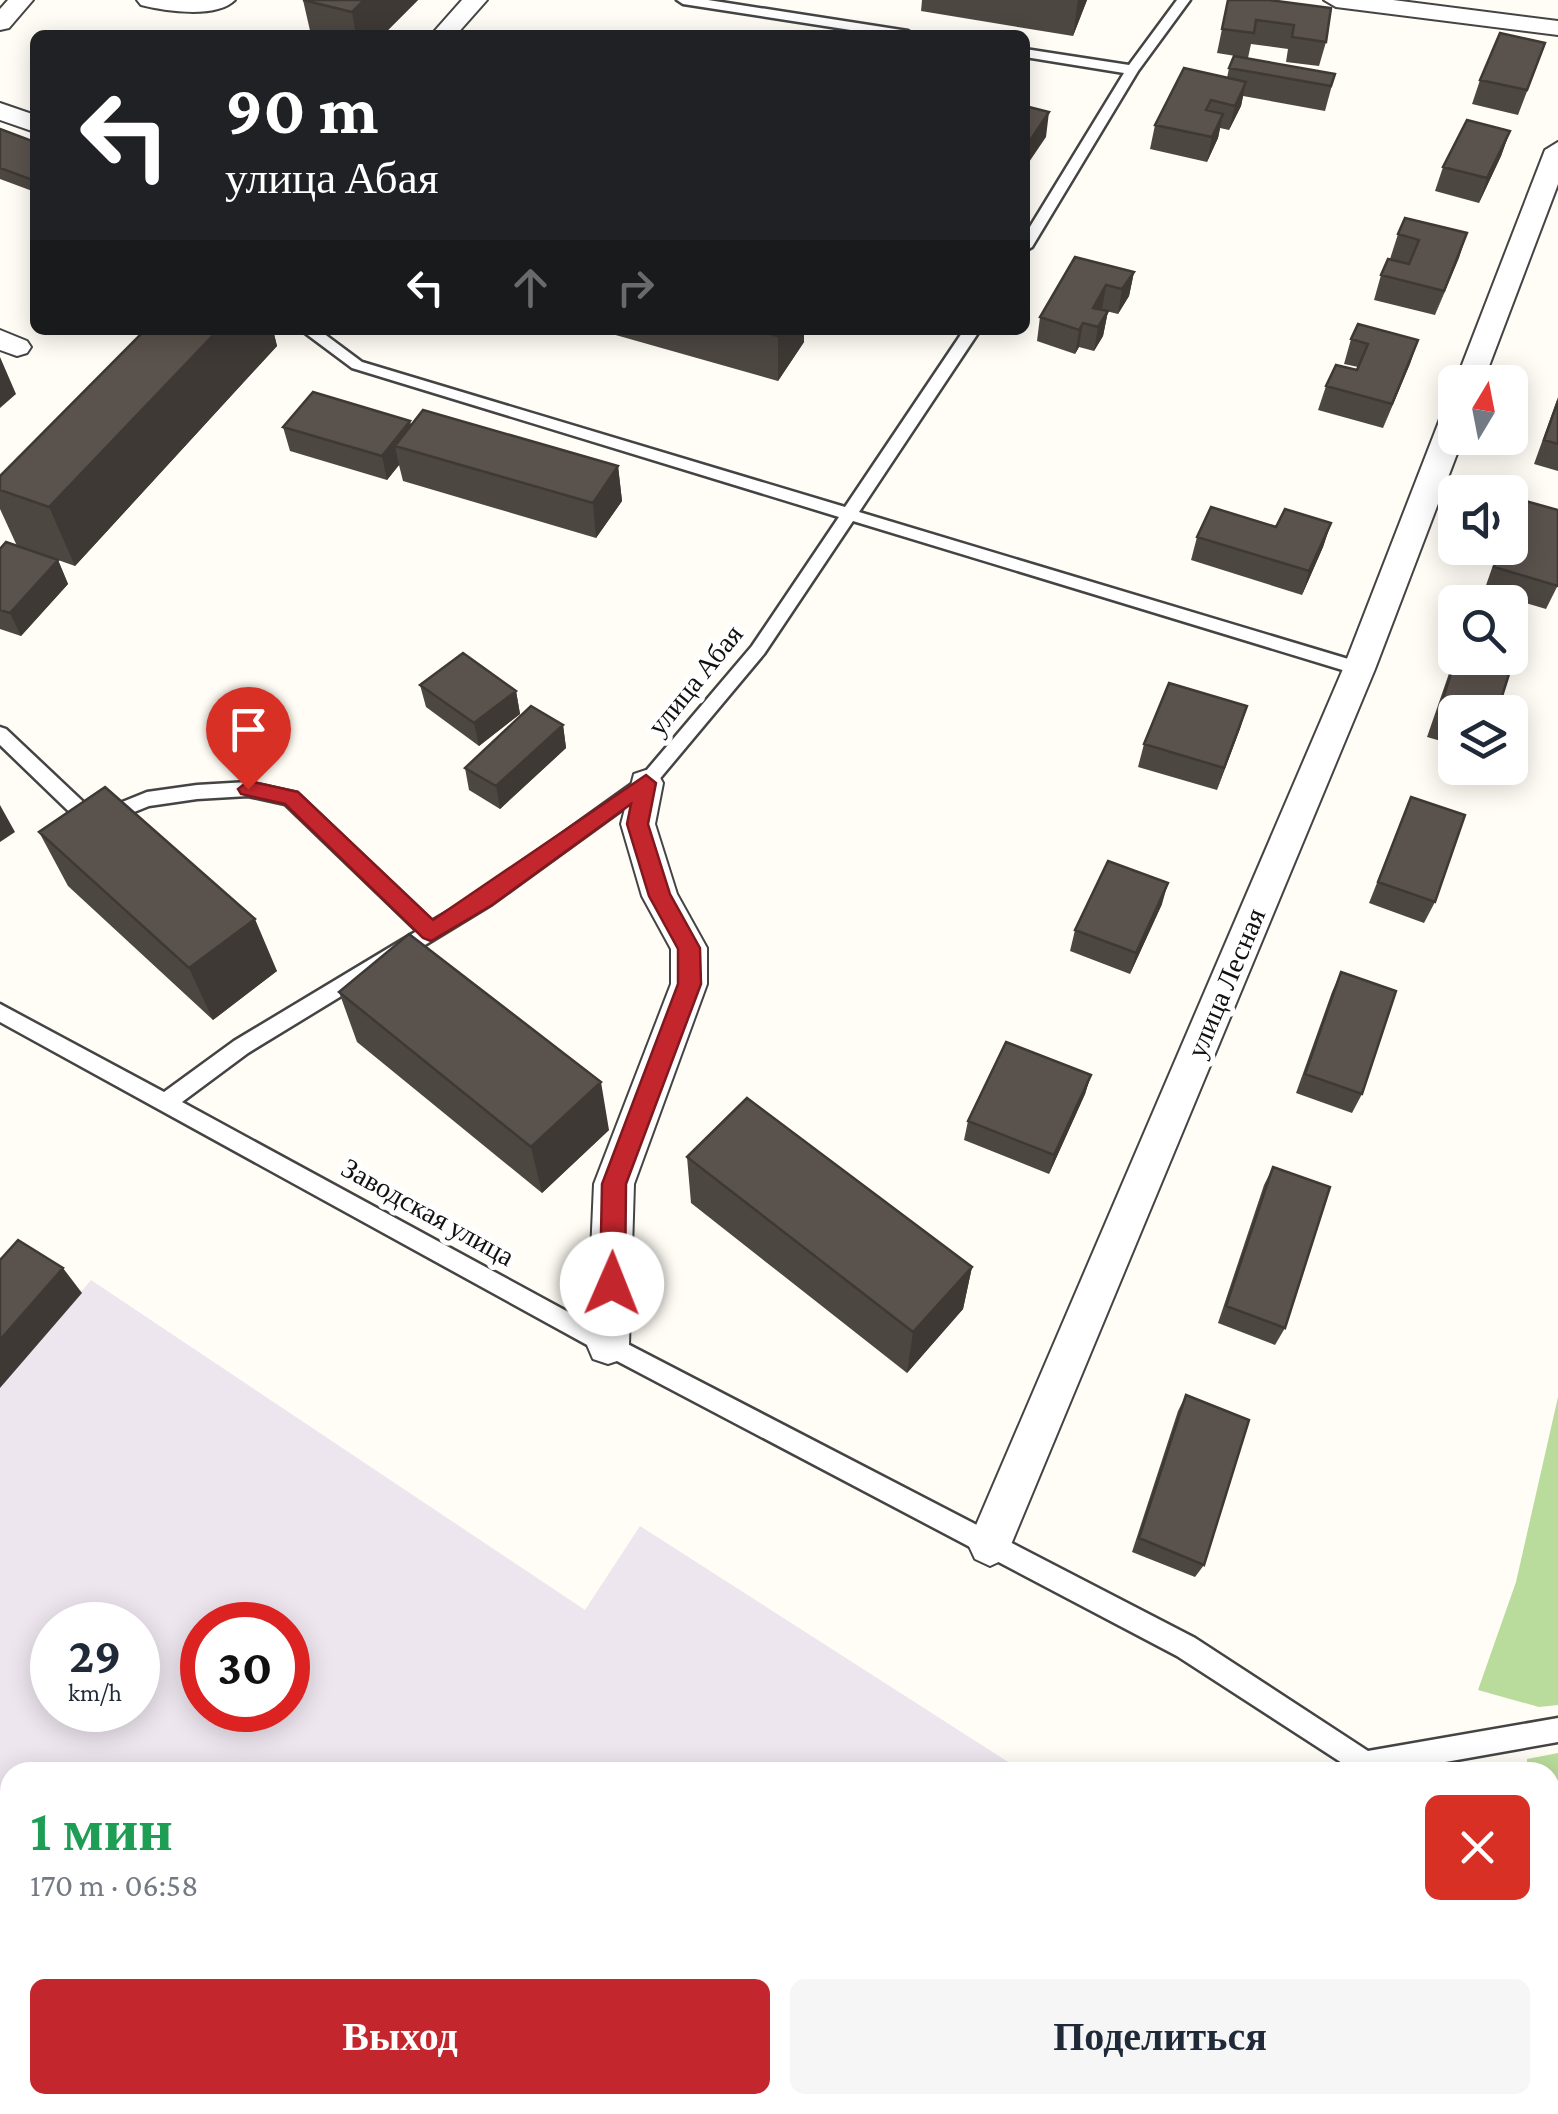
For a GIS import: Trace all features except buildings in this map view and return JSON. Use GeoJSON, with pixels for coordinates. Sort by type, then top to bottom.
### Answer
{"type":"FeatureCollection","features":[{"type":"Feature","properties":{"kind":"street"},"geometry":{"type":"LineString","coordinates":[[0,23],[21,0]]}},
{"type":"Feature","properties":{"kind":"street"},"geometry":{"type":"LineString","coordinates":[[150,0],[177,6],[223,0]]}},
{"type":"Feature","properties":{"kind":"street"},"geometry":{"type":"LineString","coordinates":[[447,30],[474,0]]}},
{"type":"Feature","properties":{"kind":"street"},"geometry":{"type":"LineString","coordinates":[[1336,0],[1558,28]]}},
{"type":"Feature","properties":{"kind":"street"},"geometry":{"type":"LineString","coordinates":[[0,111],[30,122]]}},
{"type":"Feature","properties":{"kind":"street"},"geometry":{"type":"LineString","coordinates":[[1476,365],[1558,150]]}},
{"type":"Feature","properties":{"kind":"street","name":"улица Лесная"},"geometry":{"type":"LineString","coordinates":[[990,1544],[1359,669],[1441,455]]}},
{"type":"Feature","properties":{"kind":"street"},"geometry":{"type":"LineString","coordinates":[[608,1344],[614,1184],[690,984],[689,948],[660,896],[638,824],[646,783]]}},
{"type":"Feature","properties":{"kind":"lane"},"geometry":{"type":"LineString","coordinates":[[683,0],[876,30]]}},
{"type":"Feature","properties":{"kind":"lane"},"geometry":{"type":"LineString","coordinates":[[1030,239],[1132,70],[1184,0]]}},
{"type":"Feature","properties":{"kind":"lane"},"geometry":{"type":"LineString","coordinates":[[1030,54],[1132,70]]}},
{"type":"Feature","properties":{"kind":"lane"},"geometry":{"type":"LineString","coordinates":[[315,335],[357,365],[1359,669]]}},
{"type":"Feature","properties":{"kind":"lane","name":"улица Абая"},"geometry":{"type":"LineString","coordinates":[[166,1102],[241,1047],[485,899],[646,783],[758,650],[969,335]]}},
{"type":"Feature","properties":{"kind":"lane"},"geometry":{"type":"LineString","coordinates":[[0,734],[92,822],[147,800],[197,792],[248,789],[291,798],[431,932]]}},
{"type":"Feature","properties":{"kind":"lane","name":"Заводская улица"},"geometry":{"type":"LineString","coordinates":[[0,1012],[608,1344],[1186,1647],[1363,1762]]}},
{"type":"Feature","properties":{"kind":"lane"},"geometry":{"type":"LineString","coordinates":[[1401,1762],[1558,1730]]}},
{"type":"Feature","properties":{"kind":"shaded area"},"geometry":{"type":"Polygon","coordinates":[[[91,1280],[585,1610],[640,1526],[1008,1762],[0,1762],[0,1388],[91,1280]]]}},
{"type":"Feature","properties":{"kind":"green space"},"geometry":{"type":"Polygon","coordinates":[[[1558,1397],[1558,1705],[1539,1707],[1478,1690],[1516,1582],[1558,1397]]]}},
{"type":"Feature","properties":{"kind":"green space"},"geometry":{"type":"Polygon","coordinates":[[[1558,1753],[1558,1762],[1527,1759],[1558,1753]]]}},
{"type":"Feature","properties":{"kind":"route"},"geometry":{"type":"LineString","coordinates":[[248,789],[291,798],[431,932],[485,899],[646,783],[638,824],[660,896],[689,948],[690,984],[614,1184],[612,1284]]}}]}
